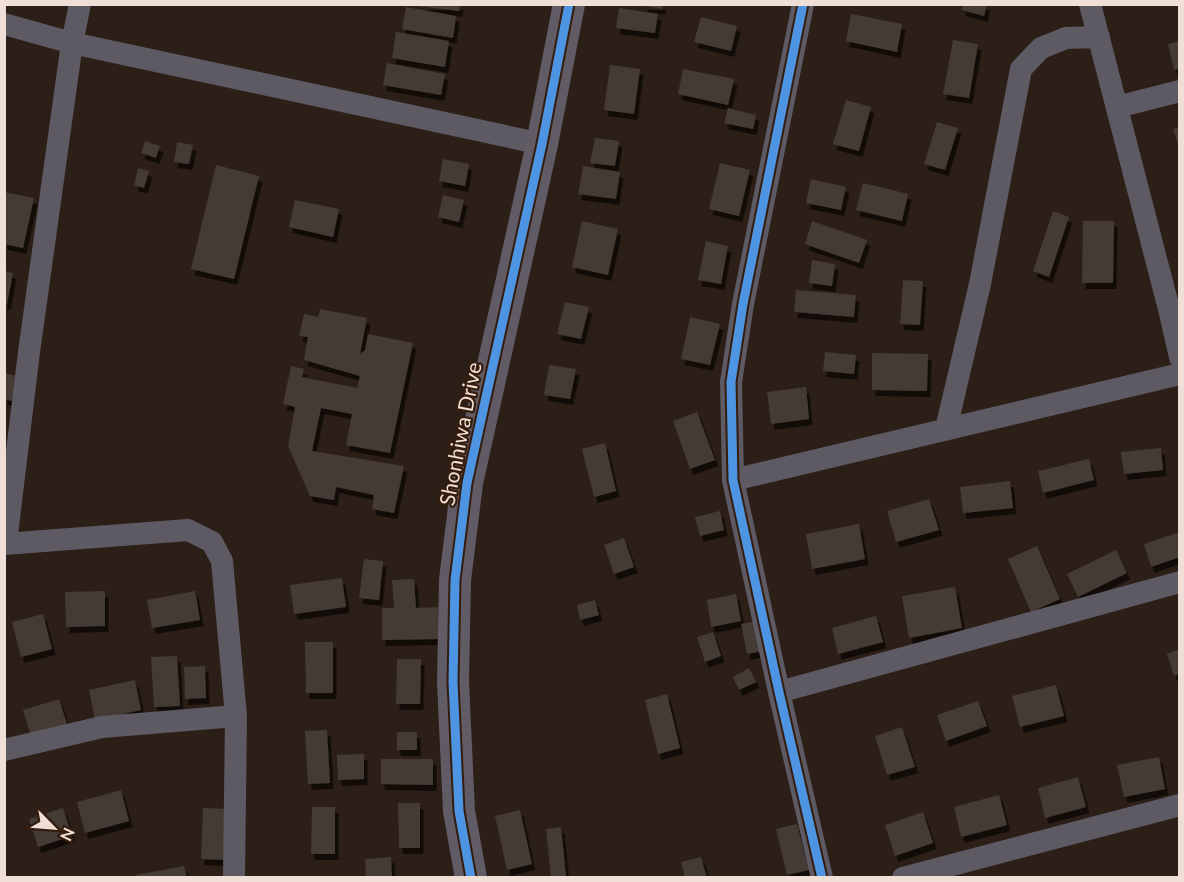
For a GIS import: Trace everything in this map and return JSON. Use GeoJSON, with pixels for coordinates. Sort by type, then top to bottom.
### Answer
{"type":"FeatureCollection","features":[{"type":"Feature","properties":{"kind":"street"},"geometry":{"type":"LineString","coordinates":[[80,4],[72,43],[5,544],[188,530],[212,542],[222,561],[236,716],[234,878]]}},
{"type":"Feature","properties":{"kind":"street","name":"Shonhiwa Drive"},"geometry":{"type":"LineString","coordinates":[[471,878],[459,811],[453,682],[454,580],[467,483],[542,144],[569,4]]}},
{"type":"Feature","properties":{"kind":"street"},"geometry":{"type":"LineString","coordinates":[[803,4],[732,370],[733,480],[822,878]]}},
{"type":"Feature","properties":{"kind":"street"},"geometry":{"type":"LineString","coordinates":[[1090,4],[1174,308],[1179,357]]}},
{"type":"Feature","properties":{"kind":"street"},"geometry":{"type":"LineString","coordinates":[[4,24],[72,43],[542,144]]}},
{"type":"Feature","properties":{"kind":"street"},"geometry":{"type":"LineString","coordinates":[[946,429],[980,284],[1021,69],[1041,48],[1066,38],[1099,38]]}},
{"type":"Feature","properties":{"kind":"street"},"geometry":{"type":"LineString","coordinates":[[1117,107],[1179,91]]}},
{"type":"Feature","properties":{"kind":"street"},"geometry":{"type":"LineString","coordinates":[[733,480],[1179,374]]}},
{"type":"Feature","properties":{"kind":"street"},"geometry":{"type":"LineString","coordinates":[[779,692],[1179,582]]}},
{"type":"Feature","properties":{"kind":"street"},"geometry":{"type":"LineString","coordinates":[[4,750],[102,727],[236,716]]}},
{"type":"Feature","properties":{"kind":"street"},"geometry":{"type":"LineString","coordinates":[[903,878],[1179,805]]}},
{"type":"Feature","properties":{"kind":"building"},"geometry":{"type":"Polygon","coordinates":[[[416,4],[460,4],[459,11],[416,6],[416,4]]]}},
{"type":"Feature","properties":{"kind":"building"},"geometry":{"type":"Polygon","coordinates":[[[644,4],[663,4],[662,9],[644,6],[644,4]]]}},
{"type":"Feature","properties":{"kind":"building"},"geometry":{"type":"Polygon","coordinates":[[[963,4],[987,4],[984,16],[962,10],[963,4]]]}},
{"type":"Feature","properties":{"kind":"building"},"geometry":{"type":"Polygon","coordinates":[[[406,7],[456,16],[453,38],[402,29],[406,7]]]}},
{"type":"Feature","properties":{"kind":"building"},"geometry":{"type":"Polygon","coordinates":[[[619,8],[658,14],[655,33],[616,28],[619,8]]]}},
{"type":"Feature","properties":{"kind":"building"},"geometry":{"type":"Polygon","coordinates":[[[851,14],[902,24],[897,52],[846,41],[851,14]]]}},
{"type":"Feature","properties":{"kind":"building"},"geometry":{"type":"Polygon","coordinates":[[[701,17],[737,26],[731,51],[694,42],[701,17]]]}},
{"type":"Feature","properties":{"kind":"building"},"geometry":{"type":"Polygon","coordinates":[[[396,32],[449,41],[445,67],[392,58],[396,32]]]}},
{"type":"Feature","properties":{"kind":"building"},"geometry":{"type":"Polygon","coordinates":[[[953,40],[978,44],[969,98],[943,94],[953,40]]]}},
{"type":"Feature","properties":{"kind":"building"},"geometry":{"type":"Polygon","coordinates":[[[1180,41],[1180,68],[1174,70],[1168,44],[1180,41]]]}},
{"type":"Feature","properties":{"kind":"building"},"geometry":{"type":"Polygon","coordinates":[[[387,63],[445,74],[441,95],[383,85],[387,63]]]}},
{"type":"Feature","properties":{"kind":"building"},"geometry":{"type":"Polygon","coordinates":[[[610,65],[640,69],[634,114],[604,110],[610,65]]]}},
{"type":"Feature","properties":{"kind":"building"},"geometry":{"type":"Polygon","coordinates":[[[683,69],[734,79],[728,105],[678,94],[683,69]]]}},
{"type":"Feature","properties":{"kind":"building"},"geometry":{"type":"Polygon","coordinates":[[[846,100],[871,107],[859,151],[833,144],[846,100]]]}},
{"type":"Feature","properties":{"kind":"building"},"geometry":{"type":"Polygon","coordinates":[[[728,108],[756,115],[753,129],[724,123],[728,108]]]}},
{"type":"Feature","properties":{"kind":"building"},"geometry":{"type":"Polygon","coordinates":[[[937,122],[958,128],[945,170],[924,164],[937,122]]]}},
{"type":"Feature","properties":{"kind":"building"},"geometry":{"type":"Polygon","coordinates":[[[1180,127],[1180,147],[1179,147],[1173,129],[1180,127]]]}},
{"type":"Feature","properties":{"kind":"building"},"geometry":{"type":"Polygon","coordinates":[[[595,138],[619,141],[615,166],[590,163],[595,138]]]}},
{"type":"Feature","properties":{"kind":"building"},"geometry":{"type":"Polygon","coordinates":[[[145,141],[160,146],[156,158],[141,153],[145,141]]]}},
{"type":"Feature","properties":{"kind":"building"},"geometry":{"type":"Polygon","coordinates":[[[177,142],[193,145],[189,164],[174,162],[177,142]]]}},
{"type":"Feature","properties":{"kind":"building"},"geometry":{"type":"Polygon","coordinates":[[[443,159],[469,164],[465,186],[439,181],[443,159]]]}},
{"type":"Feature","properties":{"kind":"building"},"geometry":{"type":"Polygon","coordinates":[[[720,163],[750,170],[739,216],[709,209],[720,163]]]}},
{"type":"Feature","properties":{"kind":"building"},"geometry":{"type":"Polygon","coordinates":[[[216,165],[259,176],[234,279],[191,269],[216,165]]]}},
{"type":"Feature","properties":{"kind":"building"},"geometry":{"type":"Polygon","coordinates":[[[583,166],[620,172],[616,199],[578,194],[583,166]]]}},
{"type":"Feature","properties":{"kind":"building"},"geometry":{"type":"Polygon","coordinates":[[[138,168],[149,171],[144,188],[134,185],[138,168]]]}},
{"type":"Feature","properties":{"kind":"building"},"geometry":{"type":"Polygon","coordinates":[[[811,179],[846,187],[841,210],[806,203],[811,179]]]}},
{"type":"Feature","properties":{"kind":"building"},"geometry":{"type":"Polygon","coordinates":[[[863,183],[908,194],[902,221],[856,210],[863,183]]]}},
{"type":"Feature","properties":{"kind":"building"},"geometry":{"type":"Polygon","coordinates":[[[4,192],[34,198],[23,248],[4,244],[4,192]]]}},
{"type":"Feature","properties":{"kind":"building"},"geometry":{"type":"Polygon","coordinates":[[[443,195],[464,200],[459,222],[438,217],[443,195]]]}},
{"type":"Feature","properties":{"kind":"building"},"geometry":{"type":"Polygon","coordinates":[[[295,200],[339,209],[333,237],[289,227],[295,200]]]}},
{"type":"Feature","properties":{"kind":"building"},"geometry":{"type":"Polygon","coordinates":[[[1053,211],[1069,217],[1049,277],[1033,271],[1053,211]]]}},
{"type":"Feature","properties":{"kind":"building"},"geometry":{"type":"Polygon","coordinates":[[[582,221],[618,229],[608,275],[572,267],[582,221]]]}},
{"type":"Feature","properties":{"kind":"building"},"geometry":{"type":"Polygon","coordinates":[[[812,221],[867,240],[859,263],[805,244],[812,221]]]}},
{"type":"Feature","properties":{"kind":"building"},"geometry":{"type":"Polygon","coordinates":[[[1083,221],[1114,221],[1113,283],[1082,283],[1083,221]]]}},
{"type":"Feature","properties":{"kind":"building"},"geometry":{"type":"Polygon","coordinates":[[[706,241],[728,246],[721,284],[698,280],[706,241]]]}},
{"type":"Feature","properties":{"kind":"building"},"geometry":{"type":"Polygon","coordinates":[[[812,260],[835,264],[832,286],[809,283],[812,260]]]}},
{"type":"Feature","properties":{"kind":"building"},"geometry":{"type":"Polygon","coordinates":[[[4,271],[13,273],[7,304],[4,304],[4,271]]]}},
{"type":"Feature","properties":{"kind":"building"},"geometry":{"type":"Polygon","coordinates":[[[903,280],[923,281],[920,325],[900,324],[903,280]]]}},
{"type":"Feature","properties":{"kind":"building"},"geometry":{"type":"Polygon","coordinates":[[[796,290],[856,295],[854,317],[794,312],[796,290]]]}},
{"type":"Feature","properties":{"kind":"building"},"geometry":{"type":"Polygon","coordinates":[[[565,302],[589,307],[581,339],[557,334],[565,302]]]}},
{"type":"Feature","properties":{"kind":"building"},"geometry":{"type":"Polygon","coordinates":[[[320,309],[367,318],[360,354],[365,350],[368,334],[413,343],[390,453],[346,445],[352,414],[321,408],[312,451],[404,466],[394,513],[372,509],[374,495],[336,487],[334,500],[310,496],[288,446],[295,407],[283,404],[291,366],[304,369],[302,377],[357,388],[360,376],[304,360],[308,337],[299,336],[304,314],[318,317],[320,309]]]}},
{"type":"Feature","properties":{"kind":"building"},"geometry":{"type":"Polygon","coordinates":[[[690,317],[720,324],[710,365],[681,359],[690,317]]]}},
{"type":"Feature","properties":{"kind":"building"},"geometry":{"type":"Polygon","coordinates":[[[825,352],[856,355],[854,374],[823,371],[825,352]]]}},
{"type":"Feature","properties":{"kind":"building"},"geometry":{"type":"Polygon","coordinates":[[[872,353],[928,354],[927,391],[872,390],[872,353]]]}},
{"type":"Feature","properties":{"kind":"building"},"geometry":{"type":"Polygon","coordinates":[[[549,365],[576,369],[570,399],[544,395],[549,365]]]}},
{"type":"Feature","properties":{"kind":"building"},"geometry":{"type":"Polygon","coordinates":[[[4,373],[18,376],[12,401],[4,399],[4,373]]]}},
{"type":"Feature","properties":{"kind":"building"},"geometry":{"type":"Polygon","coordinates":[[[806,387],[809,419],[771,424],[767,392],[806,387]]]}},
{"type":"Feature","properties":{"kind":"building"},"geometry":{"type":"Polygon","coordinates":[[[697,412],[715,460],[690,469],[673,421],[697,412]]]}},
{"type":"Feature","properties":{"kind":"building"},"geometry":{"type":"Polygon","coordinates":[[[605,443],[616,491],[594,497],[582,449],[605,443]]]}},
{"type":"Feature","properties":{"kind":"building"},"geometry":{"type":"Polygon","coordinates":[[[1161,448],[1163,470],[1124,474],[1121,452],[1161,448]]]}},
{"type":"Feature","properties":{"kind":"building"},"geometry":{"type":"Polygon","coordinates":[[[1089,459],[1094,480],[1043,493],[1038,471],[1089,459]]]}},
{"type":"Feature","properties":{"kind":"building"},"geometry":{"type":"Polygon","coordinates":[[[1010,481],[1013,508],[963,513],[960,487],[1010,481]]]}},
{"type":"Feature","properties":{"kind":"building"},"geometry":{"type":"Polygon","coordinates":[[[929,499],[939,530],[896,542],[887,511],[929,499]]]}},
{"type":"Feature","properties":{"kind":"building"},"geometry":{"type":"Polygon","coordinates":[[[720,511],[724,530],[700,536],[695,517],[720,511]]]}},
{"type":"Feature","properties":{"kind":"building"},"geometry":{"type":"Polygon","coordinates":[[[859,524],[865,559],[812,569],[806,534],[859,524]]]}},
{"type":"Feature","properties":{"kind":"building"},"geometry":{"type":"Polygon","coordinates":[[[1180,532],[1180,557],[1151,567],[1144,544],[1180,532]]]}},
{"type":"Feature","properties":{"kind":"building"},"geometry":{"type":"Polygon","coordinates":[[[624,538],[634,567],[614,574],[604,545],[624,538]]]}},
{"type":"Feature","properties":{"kind":"building"},"geometry":{"type":"Polygon","coordinates":[[[1037,546],[1060,599],[1031,612],[1008,559],[1037,546]]]}},
{"type":"Feature","properties":{"kind":"building"},"geometry":{"type":"Polygon","coordinates":[[[1116,550],[1127,573],[1078,597],[1067,574],[1116,550]]]}},
{"type":"Feature","properties":{"kind":"building"},"geometry":{"type":"Polygon","coordinates":[[[364,559],[383,561],[379,600],[359,598],[364,559]]]}},
{"type":"Feature","properties":{"kind":"building"},"geometry":{"type":"Polygon","coordinates":[[[342,578],[346,607],[294,614],[290,585],[342,578]]]}},
{"type":"Feature","properties":{"kind":"building"},"geometry":{"type":"Polygon","coordinates":[[[414,579],[416,608],[438,607],[439,639],[382,640],[382,608],[394,608],[392,580],[414,579]]]}},
{"type":"Feature","properties":{"kind":"building"},"geometry":{"type":"Polygon","coordinates":[[[955,587],[962,628],[909,638],[902,596],[955,587]]]}},
{"type":"Feature","properties":{"kind":"building"},"geometry":{"type":"Polygon","coordinates":[[[105,591],[105,626],[66,627],[65,592],[105,591]]]}},
{"type":"Feature","properties":{"kind":"building"},"geometry":{"type":"Polygon","coordinates":[[[195,591],[200,620],[152,628],[147,600],[195,591]]]}},
{"type":"Feature","properties":{"kind":"building"},"geometry":{"type":"Polygon","coordinates":[[[736,594],[741,621],[711,627],[707,600],[736,594]]]}},
{"type":"Feature","properties":{"kind":"building"},"geometry":{"type":"Polygon","coordinates":[[[595,600],[599,615],[580,620],[577,605],[595,600]]]}},
{"type":"Feature","properties":{"kind":"building"},"geometry":{"type":"Polygon","coordinates":[[[43,614],[52,649],[21,657],[12,622],[43,614]]]}},
{"type":"Feature","properties":{"kind":"building"},"geometry":{"type":"Polygon","coordinates":[[[876,616],[883,642],[838,654],[832,628],[876,616]]]}},
{"type":"Feature","properties":{"kind":"building"},"geometry":{"type":"Polygon","coordinates":[[[757,621],[763,651],[747,654],[741,624],[757,621]]]}},
{"type":"Feature","properties":{"kind":"building"},"geometry":{"type":"Polygon","coordinates":[[[713,632],[721,656],[705,662],[697,637],[713,632]]]}},
{"type":"Feature","properties":{"kind":"building"},"geometry":{"type":"Polygon","coordinates":[[[305,642],[333,642],[333,693],[306,693],[305,642]]]}},
{"type":"Feature","properties":{"kind":"building"},"geometry":{"type":"Polygon","coordinates":[[[1180,649],[1180,674],[1174,676],[1167,654],[1180,649]]]}},
{"type":"Feature","properties":{"kind":"building"},"geometry":{"type":"Polygon","coordinates":[[[177,656],[180,706],[154,707],[151,657],[177,656]]]}},
{"type":"Feature","properties":{"kind":"building"},"geometry":{"type":"Polygon","coordinates":[[[397,659],[421,659],[420,704],[396,704],[397,659]]]}},
{"type":"Feature","properties":{"kind":"building"},"geometry":{"type":"Polygon","coordinates":[[[205,666],[206,698],[185,699],[184,667],[205,666]]]}},
{"type":"Feature","properties":{"kind":"building"},"geometry":{"type":"Polygon","coordinates":[[[749,668],[756,682],[739,690],[733,677],[749,668]]]}},
{"type":"Feature","properties":{"kind":"building"},"geometry":{"type":"Polygon","coordinates":[[[135,680],[141,710],[95,720],[89,690],[135,680]]]}},
{"type":"Feature","properties":{"kind":"building"},"geometry":{"type":"Polygon","coordinates":[[[1056,685],[1064,716],[1020,727],[1012,696],[1056,685]]]}},
{"type":"Feature","properties":{"kind":"building"},"geometry":{"type":"Polygon","coordinates":[[[667,694],[680,748],[658,754],[645,700],[667,694]]]}},
{"type":"Feature","properties":{"kind":"building"},"geometry":{"type":"Polygon","coordinates":[[[59,699],[68,727],[32,739],[23,710],[59,699]]]}},
{"type":"Feature","properties":{"kind":"building"},"geometry":{"type":"Polygon","coordinates":[[[978,701],[987,726],[946,741],[937,715],[978,701]]]}},
{"type":"Feature","properties":{"kind":"building"},"geometry":{"type":"Polygon","coordinates":[[[902,727],[915,767],[887,775],[875,736],[902,727]]]}},
{"type":"Feature","properties":{"kind":"building"},"geometry":{"type":"Polygon","coordinates":[[[327,730],[330,783],[308,784],[305,731],[327,730]]]}},
{"type":"Feature","properties":{"kind":"building"},"geometry":{"type":"Polygon","coordinates":[[[397,732],[417,732],[417,750],[397,750],[397,732]]]}},
{"type":"Feature","properties":{"kind":"building"},"geometry":{"type":"Polygon","coordinates":[[[364,754],[364,779],[338,780],[337,755],[364,754]]]}},
{"type":"Feature","properties":{"kind":"building"},"geometry":{"type":"Polygon","coordinates":[[[1159,757],[1165,789],[1124,797],[1117,765],[1159,757]]]}},
{"type":"Feature","properties":{"kind":"building"},"geometry":{"type":"Polygon","coordinates":[[[381,759],[433,759],[433,785],[381,784],[381,759]]]}},
{"type":"Feature","properties":{"kind":"building"},"geometry":{"type":"Polygon","coordinates":[[[1078,777],[1086,807],[1045,818],[1038,788],[1078,777]]]}},
{"type":"Feature","properties":{"kind":"building"},"geometry":{"type":"Polygon","coordinates":[[[121,790],[129,821],[85,833],[77,802],[121,790]]]}},
{"type":"Feature","properties":{"kind":"building"},"geometry":{"type":"Polygon","coordinates":[[[999,795],[1007,825],[961,837],[954,807],[999,795]]]}},
{"type":"Feature","properties":{"kind":"building"},"geometry":{"type":"Polygon","coordinates":[[[398,803],[420,803],[420,848],[399,848],[398,803]]]}},
{"type":"Feature","properties":{"kind":"building"},"geometry":{"type":"Polygon","coordinates":[[[312,807],[335,807],[335,854],[311,854],[312,807]]]}},
{"type":"Feature","properties":{"kind":"building"},"geometry":{"type":"Polygon","coordinates":[[[63,808],[72,836],[38,847],[29,819],[63,808]]]}},
{"type":"Feature","properties":{"kind":"building"},"geometry":{"type":"Polygon","coordinates":[[[203,808],[228,809],[226,860],[201,859],[203,808]]]}},
{"type":"Feature","properties":{"kind":"building"},"geometry":{"type":"Polygon","coordinates":[[[520,810],[532,864],[507,870],[495,816],[520,810]]]}},
{"type":"Feature","properties":{"kind":"building"},"geometry":{"type":"Polygon","coordinates":[[[923,812],[933,843],[895,856],[885,825],[923,812]]]}},
{"type":"Feature","properties":{"kind":"building"},"geometry":{"type":"Polygon","coordinates":[[[797,824],[809,870],[787,875],[776,829],[797,824]]]}},
{"type":"Feature","properties":{"kind":"building"},"geometry":{"type":"Polygon","coordinates":[[[561,827],[566,876],[551,878],[546,829],[561,827]]]}},
{"type":"Feature","properties":{"kind":"building"},"geometry":{"type":"Polygon","coordinates":[[[391,857],[392,878],[366,878],[365,859],[391,857]]]}},
{"type":"Feature","properties":{"kind":"building"},"geometry":{"type":"Polygon","coordinates":[[[701,857],[707,878],[685,878],[681,862],[701,857]]]}},
{"type":"Feature","properties":{"kind":"building"},"geometry":{"type":"Polygon","coordinates":[[[184,866],[187,878],[136,878],[136,875],[184,866]]]}},
{"type":"Feature","properties":{"kind":"cycle path"},"geometry":{"type":"LineString","coordinates":[[471,878],[459,811],[453,682],[455,580],[467,483],[542,144],[569,4]]}},
{"type":"Feature","properties":{"kind":"cycle path"},"geometry":{"type":"LineString","coordinates":[[803,4],[743,304],[731,382],[733,480],[822,878]]}}]}
